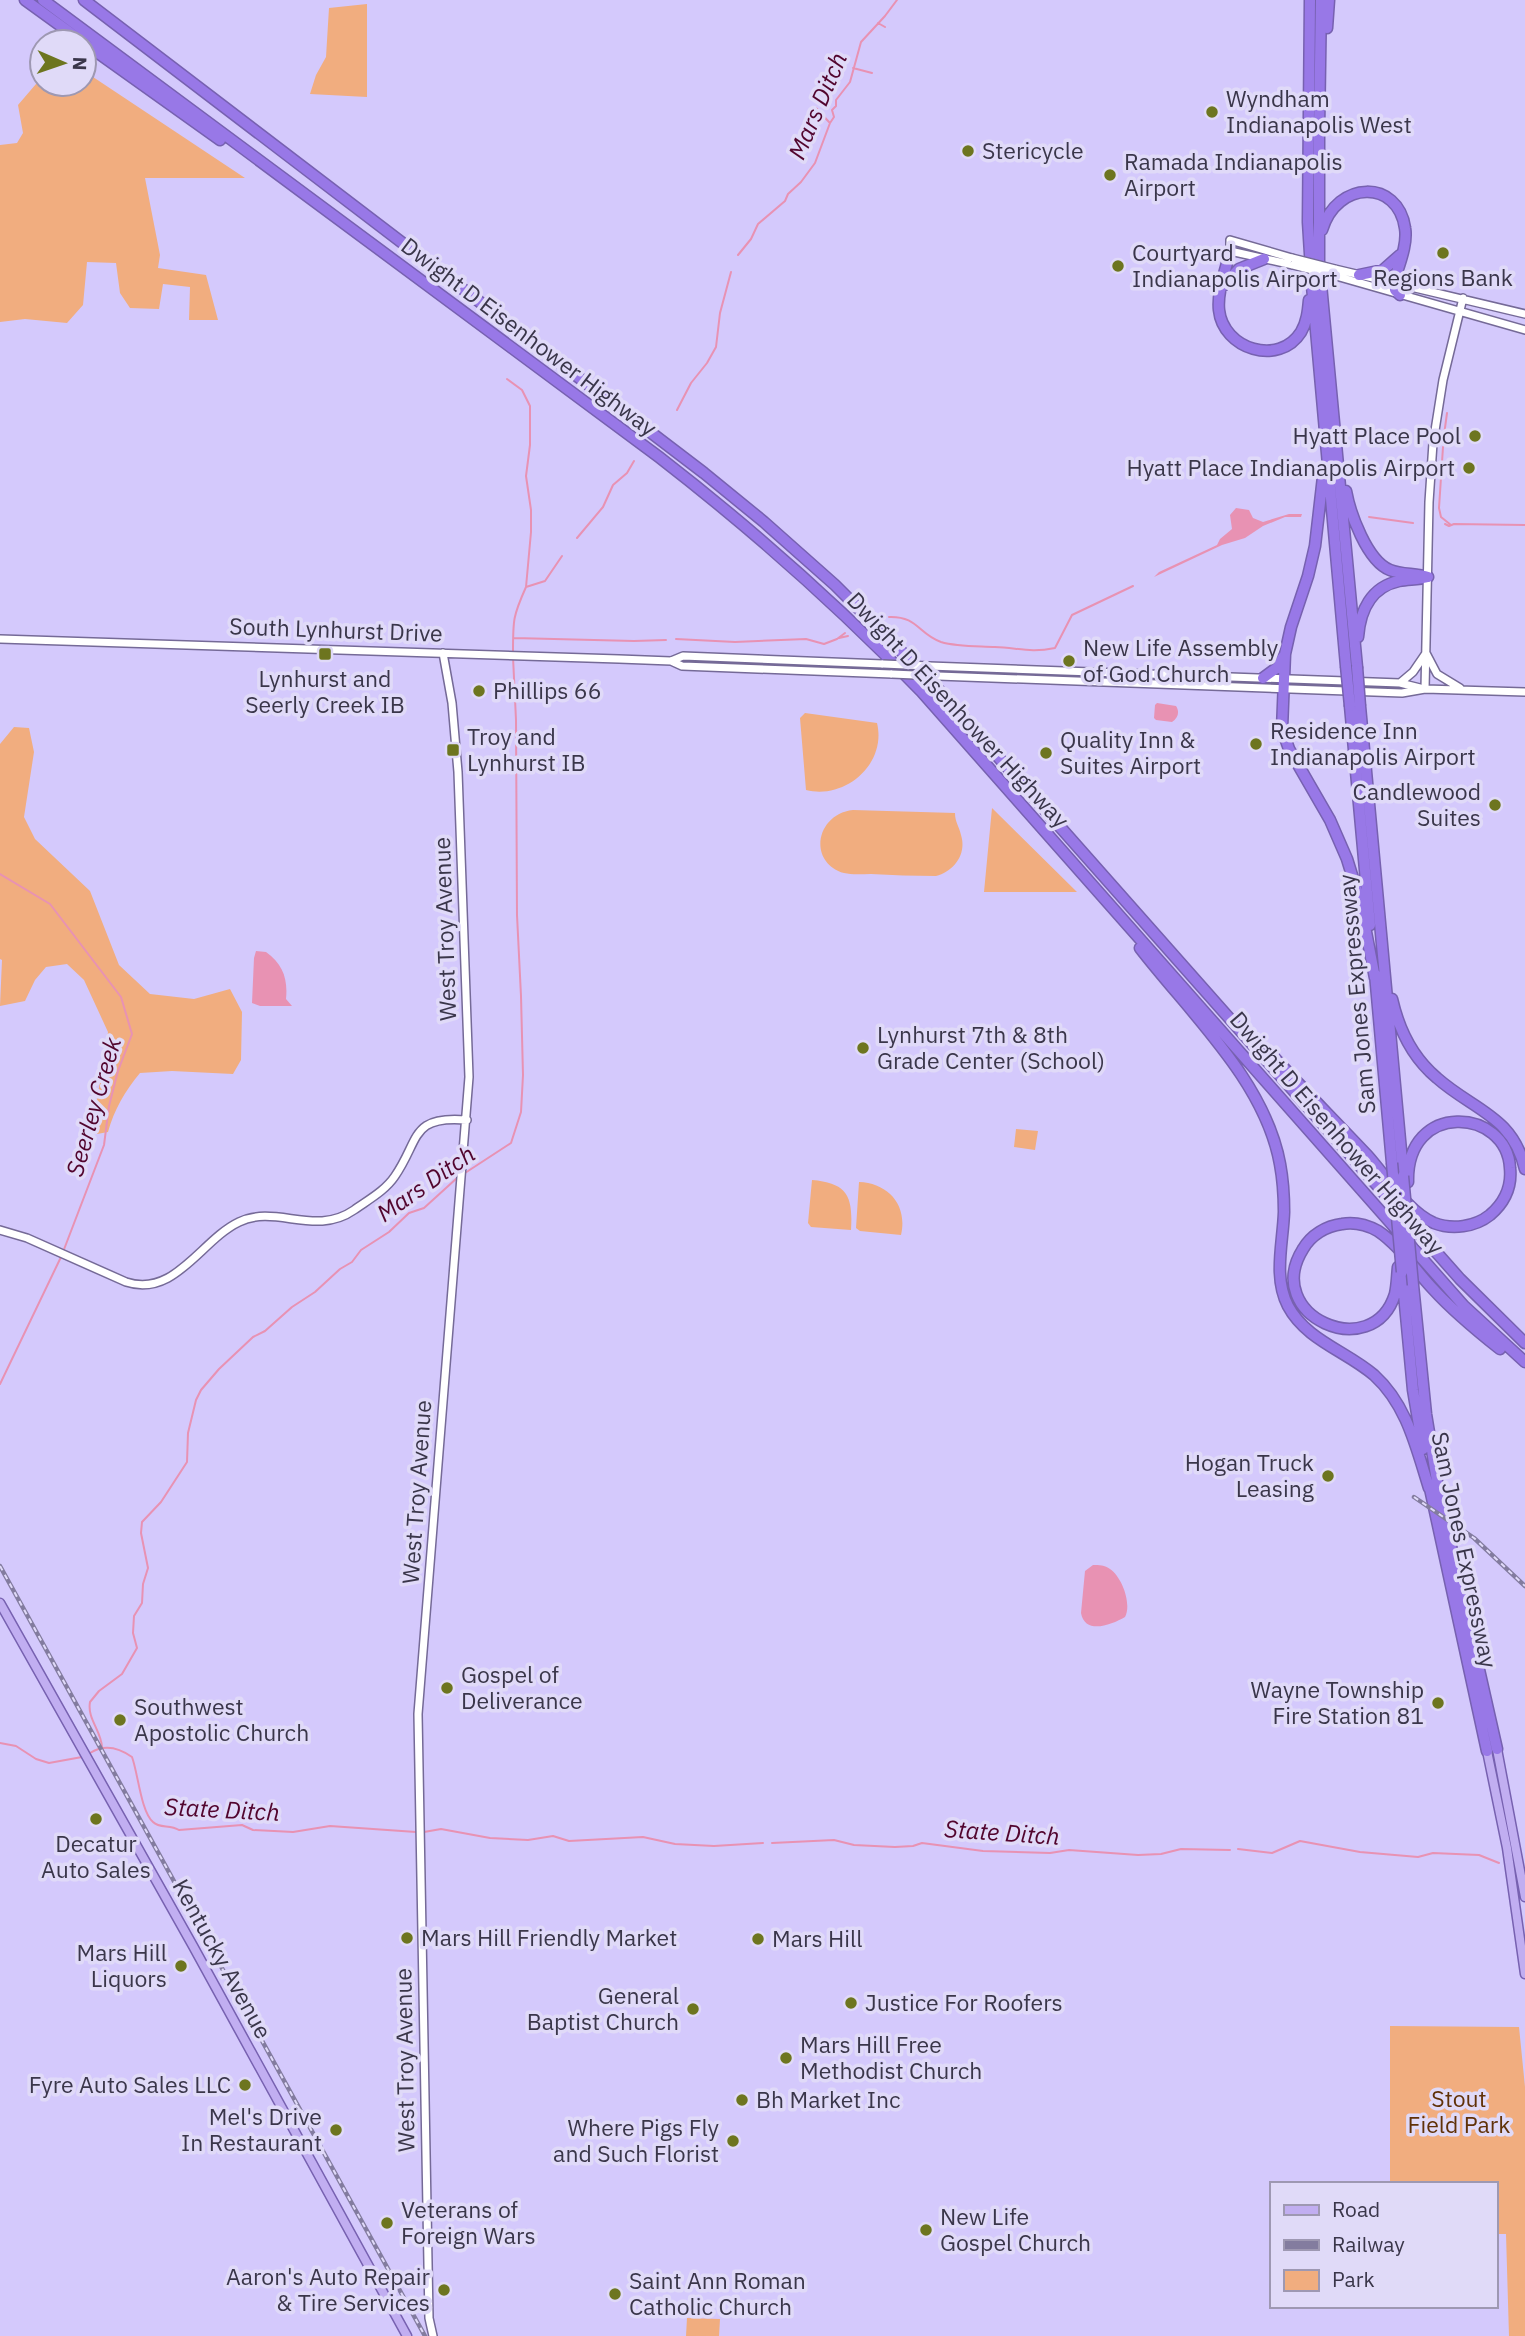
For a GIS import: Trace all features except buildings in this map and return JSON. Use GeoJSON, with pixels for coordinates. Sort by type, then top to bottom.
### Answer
{"type":"FeatureCollection","features":[{"type":"Feature","properties":{"kind":"highway"},"geometry":{"type":"LineString","coordinates":[[25,0],[64,28]]}},
{"type":"Feature","properties":{"kind":"highway","name":"Dwight D Eisenhower Highway"},"geometry":{"type":"LineString","coordinates":[[43,0],[649,449],[785,559],[920,691],[1464,1306],[1525,1362]]}},
{"type":"Feature","properties":{"kind":"highway","name":"Dwight D Eisenhower Highway"},"geometry":{"type":"LineString","coordinates":[[86,0],[704,473],[793,547],[871,619],[931,681],[1460,1279],[1525,1343]]}},
{"type":"Feature","properties":{"kind":"highway","name":"Sam Jones Expressway"},"geometry":{"type":"LineString","coordinates":[[1310,0],[1307,167],[1312,286],[1326,437],[1382,940],[1426,1414],[1439,1493],[1492,1750]]}},
{"type":"Feature","properties":{"kind":"highway","name":"Sam Jones Expressway"},"geometry":{"type":"LineString","coordinates":[[1321,0],[1320,263],[1337,449],[1351,667]]}},
{"type":"Feature","properties":{"kind":"highway"},"geometry":{"type":"LineString","coordinates":[[1319,130],[1329,0]]}},
{"type":"Feature","properties":{"kind":"highway"},"geometry":{"type":"LineString","coordinates":[[98,53],[236,152],[316,204]]}},
{"type":"Feature","properties":{"kind":"highway"},"geometry":{"type":"LineString","coordinates":[[1319,237],[1325,219],[1336,203],[1353,193],[1372,193],[1390,200],[1402,217],[1406,234],[1394,282],[1395,290],[1400,295]]}},
{"type":"Feature","properties":{"kind":"highway"},"geometry":{"type":"LineString","coordinates":[[1230,246],[1220,292],[1219,312],[1230,335],[1245,347],[1267,351],[1289,343],[1301,331],[1307,317],[1312,286]]}},
{"type":"Feature","properties":{"kind":"highway"},"geometry":{"type":"LineString","coordinates":[[1359,275],[1383,270],[1395,261],[1402,251]]}},
{"type":"Feature","properties":{"kind":"highway"},"geometry":{"type":"LineString","coordinates":[[1220,292],[1237,270],[1264,259]]}},
{"type":"Feature","properties":{"kind":"highway"},"geometry":{"type":"LineString","coordinates":[[1326,437],[1315,545],[1285,654],[1282,709],[1284,738],[1331,820],[1348,859],[1358,893],[1375,978]]}},
{"type":"Feature","properties":{"kind":"highway"},"geometry":{"type":"LineString","coordinates":[[1337,449],[1351,511],[1360,533],[1378,561],[1391,571],[1418,573],[1428,577]]}},
{"type":"Feature","properties":{"kind":"highway"},"geometry":{"type":"LineString","coordinates":[[1351,667],[1360,622],[1369,600],[1394,582],[1428,577]]}},
{"type":"Feature","properties":{"kind":"highway"},"geometry":{"type":"LineString","coordinates":[[1263,678],[1278,667],[1285,654]]}},
{"type":"Feature","properties":{"kind":"highway","name":"Sam Jones Expressway"},"geometry":{"type":"LineString","coordinates":[[1355,706],[1375,978],[1413,1390],[1429,1488],[1492,1750]]}},
{"type":"Feature","properties":{"kind":"highway"},"geometry":{"type":"LineString","coordinates":[[1104,898],[1151,962],[1236,1067],[1258,1100],[1272,1133],[1281,1169],[1284,1213],[1280,1272],[1286,1301],[1309,1332],[1362,1366],[1387,1389],[1407,1421],[1429,1488]]}},
{"type":"Feature","properties":{"kind":"highway"},"geometry":{"type":"LineString","coordinates":[[1382,940],[1395,1010],[1409,1045],[1419,1060],[1438,1079],[1502,1125],[1516,1144],[1525,1169]]}},
{"type":"Feature","properties":{"kind":"highway"},"geometry":{"type":"LineString","coordinates":[[1214,999],[1243,1024],[1367,1155],[1413,1208],[1430,1221],[1444,1226],[1461,1227],[1487,1217],[1506,1195],[1510,1163],[1500,1142],[1488,1131],[1470,1123],[1450,1122],[1435,1128],[1417,1142],[1408,1163],[1406,1179]]}},
{"type":"Feature","properties":{"kind":"highway"},"geometry":{"type":"LineString","coordinates":[[1400,1270],[1395,1293],[1386,1310],[1373,1321],[1355,1328],[1335,1328],[1320,1322],[1303,1307],[1296,1289],[1297,1261],[1313,1237],[1334,1225],[1365,1225],[1388,1239],[1447,1304],[1525,1369]]}},
{"type":"Feature","properties":{"kind":"main road","name":"Kentucky Avenue"},"geometry":{"type":"LineString","coordinates":[[0,1603],[407,2336]]}},
{"type":"Feature","properties":{"kind":"main road","name":"Sam Jones Expressway"},"geometry":{"type":"LineString","coordinates":[[1492,1750],[1525,1897]]}},
{"type":"Feature","properties":{"kind":"main road","name":"Sam Jones Expressway"},"geometry":{"type":"LineString","coordinates":[[1492,1750],[1525,1974]]}},
{"type":"Feature","properties":{"kind":"street"},"geometry":{"type":"LineString","coordinates":[[1230,246],[1264,259],[1293,262]]}},
{"type":"Feature","properties":{"kind":"street"},"geometry":{"type":"LineString","coordinates":[[1230,246],[1336,273],[1400,295],[1525,330]]}},
{"type":"Feature","properties":{"kind":"street"},"geometry":{"type":"LineString","coordinates":[[1336,273],[1394,282],[1525,314]]}},
{"type":"Feature","properties":{"kind":"street"},"geometry":{"type":"LineString","coordinates":[[1424,689],[1429,502],[1434,432],[1444,373],[1463,298]]}},
{"type":"Feature","properties":{"kind":"street","name":"South Lynhurst Drive"},"geometry":{"type":"LineString","coordinates":[[0,639],[671,661],[682,666],[938,676],[1285,684],[1400,683],[1424,689]]}},
{"type":"Feature","properties":{"kind":"street","name":"West Troy Avenue"},"geometry":{"type":"LineString","coordinates":[[433,2336],[429,2318],[418,1714],[464,1164],[468,1029],[458,785],[452,703],[443,653]]}},
{"type":"Feature","properties":{"kind":"street"},"geometry":{"type":"LineString","coordinates":[[1400,683],[1413,672],[1426,653]]}},
{"type":"Feature","properties":{"kind":"street"},"geometry":{"type":"LineString","coordinates":[[1426,653],[1440,677],[1463,690]]}},
{"type":"Feature","properties":{"kind":"street","name":"South Lynhurst Drive"},"geometry":{"type":"LineString","coordinates":[[671,661],[683,656],[1263,678],[1285,684],[1402,693],[1424,689],[1525,692]]}},
{"type":"Feature","properties":{"kind":"street"},"geometry":{"type":"LineString","coordinates":[[0,1230],[23,1236],[131,1283],[145,1285],[160,1282],[175,1274],[240,1221],[263,1216],[317,1223],[348,1214],[392,1181],[411,1142],[422,1129],[442,1119],[467,1119]]}},
{"type":"Feature","properties":{"kind":"green space"},"geometry":{"type":"Polygon","coordinates":[[[367,4],[367,97],[310,94],[326,57],[329,8],[367,4]]]}},
{"type":"Feature","properties":{"kind":"green space"},"geometry":{"type":"Polygon","coordinates":[[[98,80],[245,178],[145,178],[160,255],[158,268],[206,275],[218,320],[189,320],[190,287],[163,284],[159,309],[130,308],[120,293],[116,263],[87,262],[83,305],[67,323],[25,319],[0,322],[0,145],[17,143],[23,133],[18,105],[28,93],[28,98],[98,98],[98,80]]]}},
{"type":"Feature","properties":{"kind":"green space"},"geometry":{"type":"Polygon","coordinates":[[[805,713],[877,723],[876,752],[860,776],[835,790],[806,790],[800,718],[805,713]]]}},
{"type":"Feature","properties":{"kind":"green space"},"geometry":{"type":"Polygon","coordinates":[[[14,727],[29,728],[34,752],[24,817],[35,839],[90,891],[119,965],[150,994],[194,999],[230,989],[242,1012],[241,1060],[233,1074],[172,1071],[140,1073],[121,1101],[108,1132],[97,1134],[93,1124],[108,1032],[84,980],[67,964],[46,967],[35,980],[25,1001],[0,1006],[0,744],[14,727]]]}},
{"type":"Feature","properties":{"kind":"green space"},"geometry":{"type":"Polygon","coordinates":[[[992,808],[1077,892],[984,892],[992,808]]]}},
{"type":"Feature","properties":{"kind":"green space"},"geometry":{"type":"Polygon","coordinates":[[[853,810],[955,813],[962,842],[958,861],[936,876],[844,873],[832,867],[825,859],[821,839],[831,820],[840,813],[853,810]]]}},
{"type":"Feature","properties":{"kind":"green space"},"geometry":{"type":"Polygon","coordinates":[[[1016,1129],[1038,1131],[1035,1150],[1014,1147],[1016,1129]]]}},
{"type":"Feature","properties":{"kind":"green space"},"geometry":{"type":"Polygon","coordinates":[[[812,1180],[834,1184],[846,1194],[851,1209],[851,1230],[811,1227],[808,1223],[812,1180]]]}},
{"type":"Feature","properties":{"kind":"green space"},"geometry":{"type":"Polygon","coordinates":[[[859,1182],[879,1186],[894,1198],[901,1214],[901,1235],[860,1231],[856,1228],[859,1182]]]}},
{"type":"Feature","properties":{"kind":"green space","name":"Stout Field Park"},"geometry":{"type":"Polygon","coordinates":[[[1390,2026],[1519,2027],[1525,2087],[1525,2336],[1509,2336],[1506,2234],[1497,2234],[1497,2182],[1390,2182],[1390,2026]]]}},
{"type":"Feature","properties":{"kind":"green space"},"geometry":{"type":"Polygon","coordinates":[[[687,2318],[720,2319],[719,2336],[686,2336],[687,2318]]]}},
{"type":"Feature","properties":{"kind":"shaded area"},"geometry":{"type":"Polygon","coordinates":[[[1236,508],[1249,510],[1253,518],[1263,522],[1289,514],[1302,514],[1301,517],[1285,517],[1263,526],[1245,538],[1222,545],[1154,577],[1159,572],[1217,545],[1232,529],[1230,515],[1236,508]]]}},
{"type":"Feature","properties":{"kind":"shaded area"},"geometry":{"type":"Polygon","coordinates":[[[1157,703],[1176,706],[1176,719],[1172,722],[1156,720],[1154,718],[1157,703]]]}},
{"type":"Feature","properties":{"kind":"shaded area"},"geometry":{"type":"Polygon","coordinates":[[[256,951],[266,952],[280,967],[285,979],[286,999],[292,1006],[260,1006],[252,1003],[256,951]]]}},
{"type":"Feature","properties":{"kind":"shaded area"},"geometry":{"type":"Polygon","coordinates":[[[1093,1565],[1106,1567],[1114,1573],[1125,1591],[1127,1612],[1125,1617],[1113,1623],[1093,1626],[1083,1620],[1081,1613],[1085,1571],[1093,1565]]]}},
{"type":"Feature","properties":{"kind":"waterway","name":"Mars Ditch"},"geometry":{"type":"LineString","coordinates":[[738,255],[751,239],[758,224],[785,201],[815,163],[834,117],[832,110],[836,106],[836,100],[850,82],[861,42],[897,0]]}},
{"type":"Feature","properties":{"kind":"waterway","name":"Mars Ditch"},"geometry":{"type":"LineString","coordinates":[[878,23],[885,27]]}},
{"type":"Feature","properties":{"kind":"waterway"},"geometry":{"type":"LineString","coordinates":[[853,68],[872,73]]}},
{"type":"Feature","properties":{"kind":"waterway"},"geometry":{"type":"LineString","coordinates":[[816,108],[829,122]]}},
{"type":"Feature","properties":{"kind":"waterway","name":"Mars Ditch"},"geometry":{"type":"LineString","coordinates":[[677,410],[691,383],[716,347],[720,313],[731,272]]}},
{"type":"Feature","properties":{"kind":"waterway"},"geometry":{"type":"LineString","coordinates":[[507,379],[522,390],[530,406],[530,445],[526,476],[531,532],[526,587]]}},
{"type":"Feature","properties":{"kind":"waterway"},"geometry":{"type":"LineString","coordinates":[[1444,435],[1447,413]]}},
{"type":"Feature","properties":{"kind":"waterway"},"geometry":{"type":"LineString","coordinates":[[1443,447],[1439,508],[1441,517],[1451,525]]}},
{"type":"Feature","properties":{"kind":"waterway","name":"Mars Ditch"},"geometry":{"type":"LineString","coordinates":[[577,538],[603,507],[613,485],[627,473],[634,461]]}},
{"type":"Feature","properties":{"kind":"waterway"},"geometry":{"type":"LineString","coordinates":[[1369,517],[1413,523]]}},
{"type":"Feature","properties":{"kind":"waterway"},"geometry":{"type":"LineString","coordinates":[[1445,524],[1525,525]]}},
{"type":"Feature","properties":{"kind":"waterway","name":"Mars Ditch"},"geometry":{"type":"LineString","coordinates":[[513,651],[515,618],[526,587],[545,581],[562,556]]}},
{"type":"Feature","properties":{"kind":"waterway"},"geometry":{"type":"LineString","coordinates":[[889,617],[906,619],[933,639],[948,644],[1025,650],[1055,648],[1072,615],[1133,586]]}},
{"type":"Feature","properties":{"kind":"waterway"},"geometry":{"type":"LineString","coordinates":[[676,639],[735,642],[806,639],[824,644],[845,633]]}},
{"type":"Feature","properties":{"kind":"waterway"},"geometry":{"type":"LineString","coordinates":[[839,638],[848,636]]}},
{"type":"Feature","properties":{"kind":"waterway"},"geometry":{"type":"LineString","coordinates":[[514,638],[666,640]]}},
{"type":"Feature","properties":{"kind":"waterway","name":"Mars Ditch"},"geometry":{"type":"LineString","coordinates":[[465,1173],[511,1143],[521,1112],[523,1075],[517,915],[513,657]]}},
{"type":"Feature","properties":{"kind":"waterway","name":"Seerley Creek"},"geometry":{"type":"LineString","coordinates":[[0,874],[50,904],[121,997],[132,1034],[109,1106],[104,1145],[63,1252]]}},
{"type":"Feature","properties":{"kind":"waterway","name":"Mars Ditch"},"geometry":{"type":"LineString","coordinates":[[102,1747],[90,1714],[90,1702],[99,1691],[122,1674],[137,1648],[133,1633],[134,1616],[142,1603],[143,1584],[148,1568],[141,1533],[142,1522],[161,1502],[187,1462],[188,1433],[201,1390],[253,1337],[265,1331],[292,1307],[315,1292],[340,1269],[352,1262],[361,1250],[389,1232],[409,1213],[424,1208],[457,1178]]}},
{"type":"Feature","properties":{"kind":"waterway","name":"Seerley Creek"},"geometry":{"type":"LineString","coordinates":[[0,1384],[61,1257]]}},
{"type":"Feature","properties":{"kind":"waterway","name":"State Ditch"},"geometry":{"type":"LineString","coordinates":[[0,1743],[16,1746],[36,1759],[49,1763],[82,1757]]}},
{"type":"Feature","properties":{"kind":"waterway","name":"State Ditch"},"geometry":{"type":"LineString","coordinates":[[90,1753],[100,1748],[111,1748],[132,1757],[149,1817],[159,1825],[179,1830],[242,1825],[253,1830],[293,1832],[330,1826],[416,1832]]}},
{"type":"Feature","properties":{"kind":"waterway","name":"State Ditch"},"geometry":{"type":"LineString","coordinates":[[424,1832],[441,1829],[490,1838],[528,1840],[553,1836],[569,1841],[643,1837],[675,1844],[714,1846],[763,1843]]}},
{"type":"Feature","properties":{"kind":"waterway","name":"State Ditch"},"geometry":{"type":"LineString","coordinates":[[772,1843],[834,1840],[854,1845],[895,1847],[922,1843],[983,1851],[1050,1853],[1069,1850],[1138,1855],[1161,1854],[1181,1849],[1230,1850]]}},
{"type":"Feature","properties":{"kind":"waterway","name":"State Ditch"},"geometry":{"type":"LineString","coordinates":[[1238,1849],[1272,1853],[1300,1841],[1360,1852],[1418,1857],[1433,1853],[1479,1855],[1499,1863]]}},
{"type":"Feature","properties":{"kind":"railway"},"geometry":{"type":"LineString","coordinates":[[1414,1497],[1474,1538],[1525,1586]]}},
{"type":"Feature","properties":{"kind":"railway"},"geometry":{"type":"LineString","coordinates":[[0,1566],[425,2336]]}},
{"type":"Feature","properties":{"kind":"place","name":"Wyndham Indianapolis West"},"geometry":{"type":"Point","coordinates":[1212,112]}},
{"type":"Feature","properties":{"kind":"place","name":"Stericycle"},"geometry":{"type":"Point","coordinates":[968,151]}},
{"type":"Feature","properties":{"kind":"place","name":"Ramada Indianapolis Airport"},"geometry":{"type":"Point","coordinates":[1110,175]}},
{"type":"Feature","properties":{"kind":"place","name":"Regions Bank"},"geometry":{"type":"Point","coordinates":[1443,253]}},
{"type":"Feature","properties":{"kind":"place","name":"Courtyard Indianapolis Airport"},"geometry":{"type":"Point","coordinates":[1118,266]}},
{"type":"Feature","properties":{"kind":"place","name":"Hyatt Place Pool"},"geometry":{"type":"Point","coordinates":[1475,436]}},
{"type":"Feature","properties":{"kind":"place","name":"Hyatt Place Indianapolis Airport"},"geometry":{"type":"Point","coordinates":[1469,468]}},
{"type":"Feature","properties":{"kind":"place","name":"Lynhurst and Seerly Creek IB"},"geometry":{"type":"Point","coordinates":[325,654]}},
{"type":"Feature","properties":{"kind":"place","name":"New Life Assembly of God Church"},"geometry":{"type":"Point","coordinates":[1069,661]}},
{"type":"Feature","properties":{"kind":"place","name":"Phillips 66"},"geometry":{"type":"Point","coordinates":[479,691]}},
{"type":"Feature","properties":{"kind":"place","name":"Residence Inn Indianapolis Airport"},"geometry":{"type":"Point","coordinates":[1256,744]}},
{"type":"Feature","properties":{"kind":"place","name":"Troy and Lynhurst IB"},"geometry":{"type":"Point","coordinates":[453,750]}},
{"type":"Feature","properties":{"kind":"place","name":"Quality Inn & Suites Airport"},"geometry":{"type":"Point","coordinates":[1046,753]}},
{"type":"Feature","properties":{"kind":"place","name":"Candlewood Suites"},"geometry":{"type":"Point","coordinates":[1495,805]}},
{"type":"Feature","properties":{"kind":"place","name":"Lynhurst 7th & 8th Grade Center (School)"},"geometry":{"type":"Point","coordinates":[863,1048]}},
{"type":"Feature","properties":{"kind":"place","name":"Hogan Truck Leasing"},"geometry":{"type":"Point","coordinates":[1328,1476]}},
{"type":"Feature","properties":{"kind":"place","name":"Gospel of Deliverance"},"geometry":{"type":"Point","coordinates":[447,1688]}},
{"type":"Feature","properties":{"kind":"place","name":"Wayne Township Fire Station 81"},"geometry":{"type":"Point","coordinates":[1438,1703]}},
{"type":"Feature","properties":{"kind":"place","name":"Southwest Apostolic Church"},"geometry":{"type":"Point","coordinates":[120,1720]}},
{"type":"Feature","properties":{"kind":"place","name":"Decatur Auto Sales"},"geometry":{"type":"Point","coordinates":[96,1819]}},
{"type":"Feature","properties":{"kind":"place","name":"Mars Hill Friendly Market"},"geometry":{"type":"Point","coordinates":[407,1938]}},
{"type":"Feature","properties":{"kind":"place","name":"Mars Hill"},"geometry":{"type":"Point","coordinates":[758,1939]}},
{"type":"Feature","properties":{"kind":"place","name":"Mars Hill Liquors"},"geometry":{"type":"Point","coordinates":[181,1966]}},
{"type":"Feature","properties":{"kind":"place","name":"Justice For Roofers"},"geometry":{"type":"Point","coordinates":[851,2003]}},
{"type":"Feature","properties":{"kind":"place","name":"General Baptist Church"},"geometry":{"type":"Point","coordinates":[693,2009]}},
{"type":"Feature","properties":{"kind":"place","name":"Mars Hill Free Methodist Church"},"geometry":{"type":"Point","coordinates":[786,2058]}},
{"type":"Feature","properties":{"kind":"place","name":"Fyre Auto Sales LLC"},"geometry":{"type":"Point","coordinates":[245,2085]}},
{"type":"Feature","properties":{"kind":"place","name":"Bh Market Inc"},"geometry":{"type":"Point","coordinates":[742,2100]}},
{"type":"Feature","properties":{"kind":"place","name":"Mel's Drive In Restaurant"},"geometry":{"type":"Point","coordinates":[336,2130]}},
{"type":"Feature","properties":{"kind":"place","name":"Where Pigs Fly and Such Florist"},"geometry":{"type":"Point","coordinates":[733,2141]}},
{"type":"Feature","properties":{"kind":"place","name":"Veterans of Foreign Wars"},"geometry":{"type":"Point","coordinates":[387,2223]}},
{"type":"Feature","properties":{"kind":"place","name":"New Life Gospel Church"},"geometry":{"type":"Point","coordinates":[926,2230]}},
{"type":"Feature","properties":{"kind":"place","name":"Aaron's Auto Repair & Tire Services"},"geometry":{"type":"Point","coordinates":[444,2290]}},
{"type":"Feature","properties":{"kind":"place","name":"Saint Ann Roman Catholic Church"},"geometry":{"type":"Point","coordinates":[615,2294]}}]}
